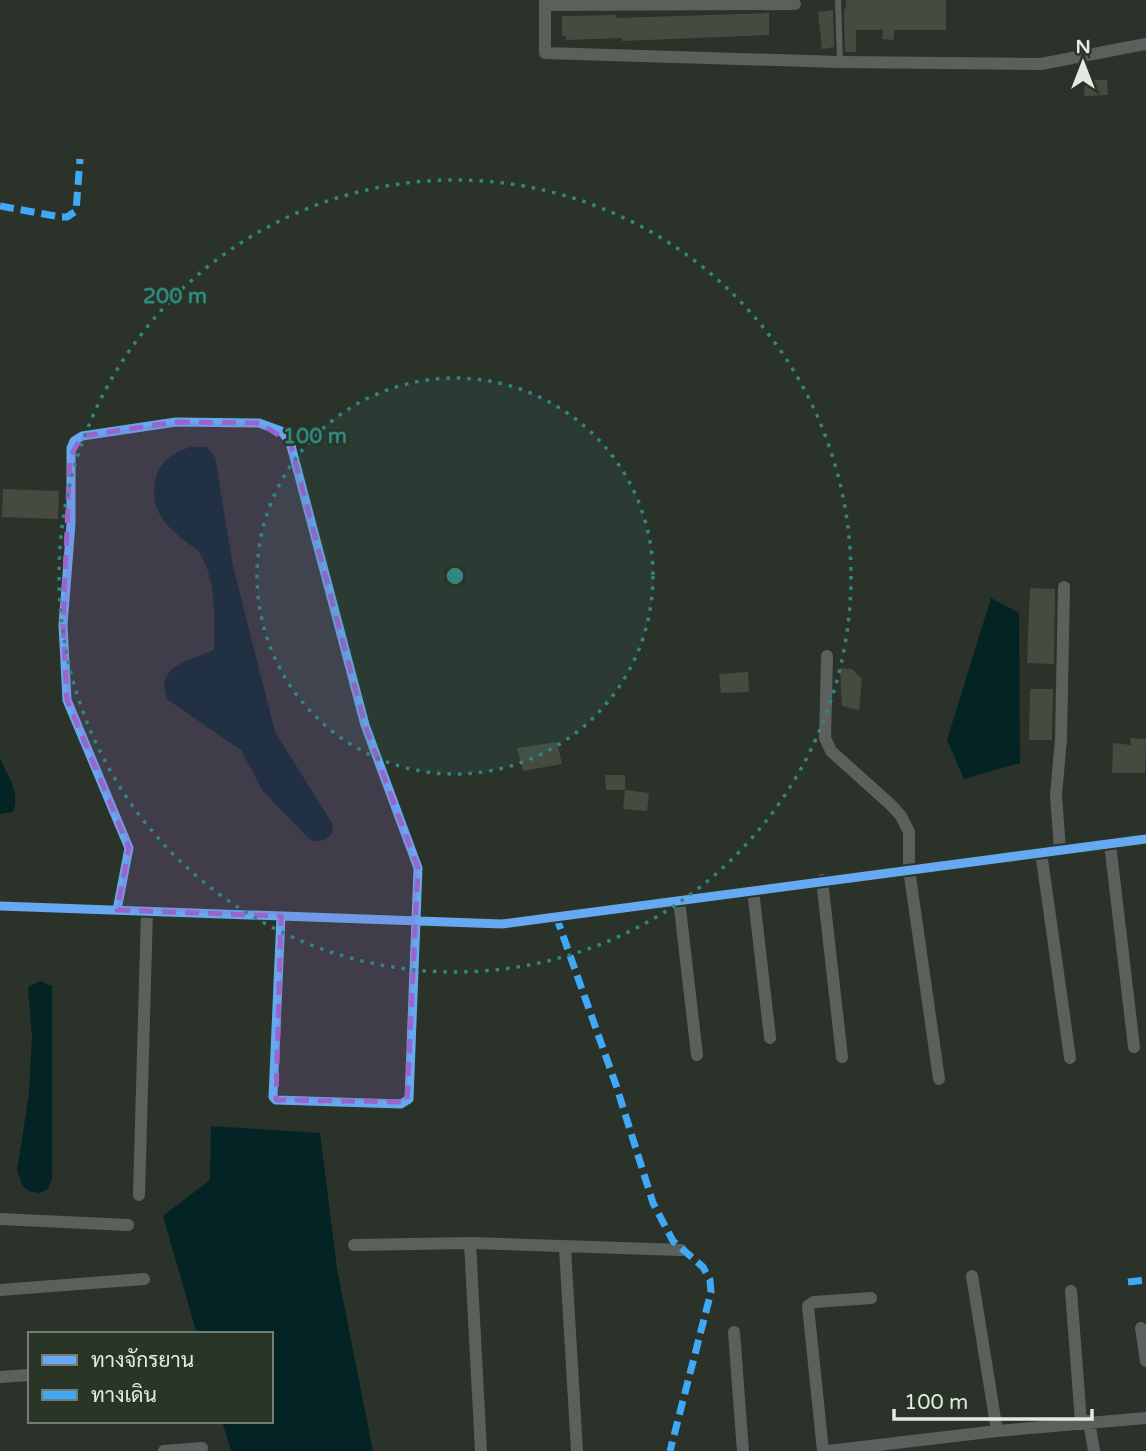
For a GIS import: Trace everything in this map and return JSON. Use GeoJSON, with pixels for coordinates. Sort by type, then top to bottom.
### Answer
{"type":"FeatureCollection","features":[{"type":"Feature","properties":{"kind":"street"},"geometry":{"type":"LineString","coordinates":[[795,4],[545,3],[545,53],[840,62],[1041,64],[1146,44]]}},
{"type":"Feature","properties":{"kind":"street"},"geometry":{"type":"LineString","coordinates":[[117,910],[129,848],[67,700],[62,625],[70,536],[71,448],[74,441],[82,436],[176,422],[259,423],[281,431],[290,442],[365,725],[418,867],[407,1102],[276,1100],[272,1090],[281,915]]}},
{"type":"Feature","properties":{"kind":"street"},"geometry":{"type":"LineString","coordinates":[[1060,849],[1056,795],[1060,739],[1063,587]]}},
{"type":"Feature","properties":{"kind":"street"},"geometry":{"type":"LineString","coordinates":[[827,656],[825,738],[831,751],[901,816],[909,832],[909,869],[939,1079]]}},
{"type":"Feature","properties":{"kind":"street"},"geometry":{"type":"LineString","coordinates":[[0,906],[502,924],[1146,839]]}},
{"type":"Feature","properties":{"kind":"street"},"geometry":{"type":"LineString","coordinates":[[1110,844],[1134,1047]]}},
{"type":"Feature","properties":{"kind":"street"},"geometry":{"type":"LineString","coordinates":[[1041,852],[1070,1058]]}},
{"type":"Feature","properties":{"kind":"street"},"geometry":{"type":"LineString","coordinates":[[821,880],[842,1057]]}},
{"type":"Feature","properties":{"kind":"street"},"geometry":{"type":"LineString","coordinates":[[753,890],[770,1038]]}},
{"type":"Feature","properties":{"kind":"street"},"geometry":{"type":"LineString","coordinates":[[679,900],[697,1055]]}},
{"type":"Feature","properties":{"kind":"street"},"geometry":{"type":"LineString","coordinates":[[139,1195],[147,911]]}},
{"type":"Feature","properties":{"kind":"street"},"geometry":{"type":"LineString","coordinates":[[0,1219],[128,1225]]}},
{"type":"Feature","properties":{"kind":"street"},"geometry":{"type":"LineString","coordinates":[[354,1245],[470,1243],[681,1250]]}},
{"type":"Feature","properties":{"kind":"street"},"geometry":{"type":"LineString","coordinates":[[470,1243],[481,1451]]}},
{"type":"Feature","properties":{"kind":"street"},"geometry":{"type":"LineString","coordinates":[[565,1248],[576,1451]]}},
{"type":"Feature","properties":{"kind":"street"},"geometry":{"type":"LineString","coordinates":[[972,1276],[998,1431]]}},
{"type":"Feature","properties":{"kind":"street"},"geometry":{"type":"LineString","coordinates":[[0,1290],[144,1279]]}},
{"type":"Feature","properties":{"kind":"street"},"geometry":{"type":"LineString","coordinates":[[1071,1291],[1085,1422],[1094,1451]]}},
{"type":"Feature","properties":{"kind":"street"},"geometry":{"type":"LineString","coordinates":[[871,1297],[814,1302],[808,1306],[826,1451],[1085,1422],[1146,1418]]}},
{"type":"Feature","properties":{"kind":"street"},"geometry":{"type":"LineString","coordinates":[[1142,1328],[1146,1361]]}},
{"type":"Feature","properties":{"kind":"street"},"geometry":{"type":"LineString","coordinates":[[734,1332],[743,1451]]}},
{"type":"Feature","properties":{"kind":"street"},"geometry":{"type":"LineString","coordinates":[[0,1377],[28,1375]]}},
{"type":"Feature","properties":{"kind":"street"},"geometry":{"type":"LineString","coordinates":[[164,1451],[202,1448]]}},
{"type":"Feature","properties":{"kind":"lane"},"geometry":{"type":"LineString","coordinates":[[838,0],[840,62]]}},
{"type":"Feature","properties":{"kind":"highlighted area"},"geometry":{"type":"Polygon","coordinates":[[[176,422],[259,423],[290,442],[365,725],[418,868],[407,1102],[276,1100],[281,916],[117,910],[129,848],[67,700],[63,625],[70,457],[82,436],[176,422]]]}},
{"type":"Feature","properties":{"kind":"water"},"geometry":{"type":"Polygon","coordinates":[[[190,447],[207,447],[215,457],[233,566],[275,732],[332,823],[333,832],[323,840],[309,839],[263,791],[241,750],[168,700],[164,688],[165,679],[170,672],[186,661],[214,650],[214,602],[206,566],[198,551],[164,521],[154,498],[156,478],[161,466],[173,455],[190,447]]]}},
{"type":"Feature","properties":{"kind":"water"},"geometry":{"type":"Polygon","coordinates":[[[991,598],[1019,613],[1020,763],[964,779],[947,740],[991,598]]]}},
{"type":"Feature","properties":{"kind":"water"},"geometry":{"type":"Polygon","coordinates":[[[0,758],[14,790],[15,804],[13,812],[0,814],[0,758]]]}},
{"type":"Feature","properties":{"kind":"water"},"geometry":{"type":"Polygon","coordinates":[[[40,981],[52,986],[52,1179],[48,1189],[40,1193],[23,1187],[17,1171],[29,1093],[32,1037],[28,987],[40,981]]]}},
{"type":"Feature","properties":{"kind":"water"},"geometry":{"type":"Polygon","coordinates":[[[211,1126],[320,1133],[337,1269],[373,1451],[231,1451],[223,1423],[273,1423],[273,1332],[196,1332],[163,1216],[210,1180],[211,1126]]]}},
{"type":"Feature","properties":{"kind":"building"},"geometry":{"type":"Polygon","coordinates":[[[846,0],[946,0],[946,30],[894,30],[894,40],[882,39],[883,30],[856,30],[856,52],[845,52],[846,0]]]}},
{"type":"Feature","properties":{"kind":"building"},"geometry":{"type":"Polygon","coordinates":[[[833,10],[834,47],[822,49],[818,12],[833,10]]]}},
{"type":"Feature","properties":{"kind":"building"},"geometry":{"type":"Polygon","coordinates":[[[769,13],[769,35],[622,41],[622,38],[566,40],[566,36],[562,36],[562,16],[615,15],[616,18],[769,13]]]}},
{"type":"Feature","properties":{"kind":"building"},"geometry":{"type":"Polygon","coordinates":[[[1085,80],[1107,80],[1108,95],[1084,96],[1085,80]]]}},
{"type":"Feature","properties":{"kind":"building"},"geometry":{"type":"Polygon","coordinates":[[[3,489],[59,491],[58,519],[2,517],[3,489]]]}},
{"type":"Feature","properties":{"kind":"building"},"geometry":{"type":"Polygon","coordinates":[[[1030,588],[1055,589],[1054,664],[1027,663],[1030,588]]]}},
{"type":"Feature","properties":{"kind":"building"},"geometry":{"type":"Polygon","coordinates":[[[840,668],[852,669],[862,679],[859,710],[842,706],[840,668]]]}},
{"type":"Feature","properties":{"kind":"building"},"geometry":{"type":"Polygon","coordinates":[[[748,672],[749,692],[721,693],[719,674],[748,672]]]}},
{"type":"Feature","properties":{"kind":"building"},"geometry":{"type":"Polygon","coordinates":[[[1030,689],[1053,689],[1052,740],[1029,740],[1030,689]]]}},
{"type":"Feature","properties":{"kind":"building"},"geometry":{"type":"Polygon","coordinates":[[[1130,738],[1146,739],[1145,773],[1112,773],[1113,743],[1131,745],[1130,738]]]}},
{"type":"Feature","properties":{"kind":"building"},"geometry":{"type":"Polygon","coordinates":[[[557,742],[562,764],[523,771],[517,748],[557,742]]]}},
{"type":"Feature","properties":{"kind":"building"},"geometry":{"type":"Polygon","coordinates":[[[605,775],[625,775],[625,790],[606,790],[605,775]]]}},
{"type":"Feature","properties":{"kind":"building"},"geometry":{"type":"Polygon","coordinates":[[[625,790],[649,793],[647,811],[623,809],[625,790]]]}},
{"type":"Feature","properties":{"kind":"marked path"},"geometry":{"type":"LineString","coordinates":[[0,206],[67,217],[76,211],[80,159]]}},
{"type":"Feature","properties":{"kind":"marked path"},"geometry":{"type":"LineString","coordinates":[[556,916],[616,1085],[653,1203],[673,1241],[703,1267],[710,1280],[711,1292],[670,1451]]}},
{"type":"Feature","properties":{"kind":"marked path"},"geometry":{"type":"LineString","coordinates":[[1128,1282],[1146,1280]]}},
{"type":"Feature","properties":{"kind":"cycle path"},"geometry":{"type":"LineString","coordinates":[[117,910],[129,848],[67,700],[63,625],[71,524],[71,448],[74,441],[82,436],[176,422],[259,423],[281,431],[290,442],[365,725],[418,868],[409,1099],[401,1104],[276,1100],[273,1097],[281,916]]}},
{"type":"Feature","properties":{"kind":"cycle path"},"geometry":{"type":"LineString","coordinates":[[0,906],[502,924],[1146,839]]}}]}
